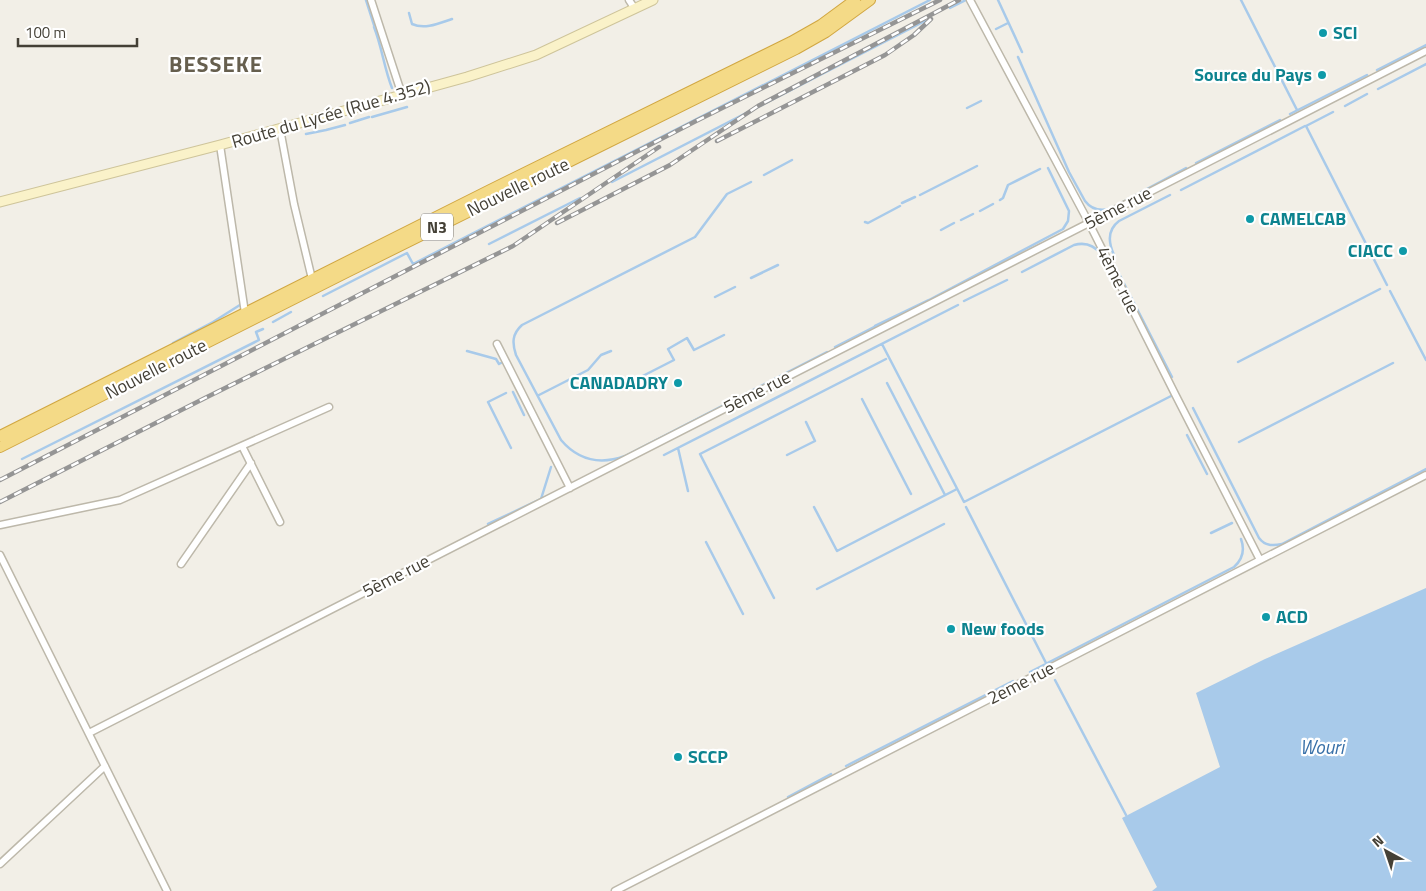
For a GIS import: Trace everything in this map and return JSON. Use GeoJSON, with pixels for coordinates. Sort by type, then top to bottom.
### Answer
{"type":"FeatureCollection","features":[{"type":"Feature","properties":{"kind":"highway","name":"Nouvelle route"},"geometry":{"type":"LineString","coordinates":[[0,447],[345,268],[488,190],[791,42],[821,25],[855,0]]}},
{"type":"Feature","properties":{"kind":"highway","name":"Nouvelle route"},"geometry":{"type":"LineString","coordinates":[[0,436],[312,279],[345,268],[796,49],[826,32],[870,0]]}},
{"type":"Feature","properties":{"kind":"main road","name":"Route du Lycée (Rue 4.352)"},"geometry":{"type":"LineString","coordinates":[[0,202],[280,129],[467,77],[536,55],[653,0]]}},
{"type":"Feature","properties":{"kind":"street"},"geometry":{"type":"LineString","coordinates":[[371,0],[402,95]]}},
{"type":"Feature","properties":{"kind":"street"},"geometry":{"type":"LineString","coordinates":[[629,0],[635,9]]}},
{"type":"Feature","properties":{"kind":"street","name":"4ème rue"},"geometry":{"type":"LineString","coordinates":[[971,1],[1089,223],[1260,560]]}},
{"type":"Feature","properties":{"kind":"street","name":"5ème rue"},"geometry":{"type":"LineString","coordinates":[[88,733],[1426,51]]}},
{"type":"Feature","properties":{"kind":"street"},"geometry":{"type":"LineString","coordinates":[[280,129],[294,204],[312,279]]}},
{"type":"Feature","properties":{"kind":"street"},"geometry":{"type":"LineString","coordinates":[[220,145],[245,313]]}},
{"type":"Feature","properties":{"kind":"street"},"geometry":{"type":"LineString","coordinates":[[497,344],[570,488]]}},
{"type":"Feature","properties":{"kind":"street"},"geometry":{"type":"LineString","coordinates":[[0,525],[120,500],[329,407]]}},
{"type":"Feature","properties":{"kind":"street"},"geometry":{"type":"LineString","coordinates":[[242,446],[280,522]]}},
{"type":"Feature","properties":{"kind":"street"},"geometry":{"type":"LineString","coordinates":[[181,564],[251,463]]}},
{"type":"Feature","properties":{"kind":"street","name":"2eme rue"},"geometry":{"type":"LineString","coordinates":[[615,891],[1426,475]]}},
{"type":"Feature","properties":{"kind":"street"},"geometry":{"type":"LineString","coordinates":[[0,555],[167,891]]}},
{"type":"Feature","properties":{"kind":"street"},"geometry":{"type":"LineString","coordinates":[[0,864],[105,766]]}},
{"type":"Feature","properties":{"kind":"water","name":"Wouri"},"geometry":{"type":"Polygon","coordinates":[[[1426,588],[1426,891],[1152,891],[1157,887],[1122,818],[1220,767],[1196,693],[1265,659],[1426,588]]]}},
{"type":"Feature","properties":{"kind":"waterway"},"geometry":{"type":"LineString","coordinates":[[366,0],[374,25]]}},
{"type":"Feature","properties":{"kind":"waterway"},"geometry":{"type":"LineString","coordinates":[[323,296],[407,253],[413,264],[930,0]]}},
{"type":"Feature","properties":{"kind":"waterway"},"geometry":{"type":"LineString","coordinates":[[950,8],[966,0]]}},
{"type":"Feature","properties":{"kind":"waterway"},"geometry":{"type":"LineString","coordinates":[[998,0],[1022,52]]}},
{"type":"Feature","properties":{"kind":"waterway"},"geometry":{"type":"LineString","coordinates":[[1241,0],[1297,110]]}},
{"type":"Feature","properties":{"kind":"waterway"},"geometry":{"type":"LineString","coordinates":[[409,13],[412,24],[417,26],[432,25],[452,19]]}},
{"type":"Feature","properties":{"kind":"waterway"},"geometry":{"type":"LineString","coordinates":[[612,182],[925,21]]}},
{"type":"Feature","properties":{"kind":"waterway"},"geometry":{"type":"LineString","coordinates":[[996,29],[1008,23]]}},
{"type":"Feature","properties":{"kind":"waterway"},"geometry":{"type":"LineString","coordinates":[[374,27],[392,88]]}},
{"type":"Feature","properties":{"kind":"waterway"},"geometry":{"type":"LineString","coordinates":[[1377,70],[1426,45]]}},
{"type":"Feature","properties":{"kind":"waterway"},"geometry":{"type":"LineString","coordinates":[[1018,57],[1069,172],[1085,201],[1096,209],[1109,209]]}},
{"type":"Feature","properties":{"kind":"waterway"},"geometry":{"type":"LineString","coordinates":[[1378,89],[1426,64]]}},
{"type":"Feature","properties":{"kind":"waterway"},"geometry":{"type":"LineString","coordinates":[[1290,114],[1367,75]]}},
{"type":"Feature","properties":{"kind":"waterway"},"geometry":{"type":"LineString","coordinates":[[1345,106],[1367,94]]}},
{"type":"Feature","properties":{"kind":"waterway"},"geometry":{"type":"LineString","coordinates":[[967,108],[981,101]]}},
{"type":"Feature","properties":{"kind":"waterway"},"geometry":{"type":"LineString","coordinates":[[372,117],[407,107]]}},
{"type":"Feature","properties":{"kind":"waterway"},"geometry":{"type":"LineString","coordinates":[[1333,112],[1306,126],[1387,285]]}},
{"type":"Feature","properties":{"kind":"waterway"},"geometry":{"type":"LineString","coordinates":[[350,123],[369,117]]}},
{"type":"Feature","properties":{"kind":"waterway"},"geometry":{"type":"LineString","coordinates":[[1196,163],[1280,120]]}},
{"type":"Feature","properties":{"kind":"waterway"},"geometry":{"type":"LineString","coordinates":[[306,134],[345,125]]}},
{"type":"Feature","properties":{"kind":"waterway"},"geometry":{"type":"LineString","coordinates":[[1181,190],[1305,126]]}},
{"type":"Feature","properties":{"kind":"waterway"},"geometry":{"type":"LineString","coordinates":[[764,175],[792,160]]}},
{"type":"Feature","properties":{"kind":"waterway"},"geometry":{"type":"LineString","coordinates":[[920,195],[977,166]]}},
{"type":"Feature","properties":{"kind":"waterway"},"geometry":{"type":"LineString","coordinates":[[875,326],[929,300],[1063,229],[1068,221],[1069,211],[1048,168]]}},
{"type":"Feature","properties":{"kind":"waterway"},"geometry":{"type":"LineString","coordinates":[[1119,204],[1186,168]]}},
{"type":"Feature","properties":{"kind":"waterway"},"geometry":{"type":"LineString","coordinates":[[1000,200],[1003,198],[1008,185],[1040,169]]}},
{"type":"Feature","properties":{"kind":"waterway"},"geometry":{"type":"LineString","coordinates":[[751,182],[727,194],[695,237],[522,325],[516,332],[514,339],[516,355],[561,440],[582,456],[590,459],[607,460],[625,456],[827,352]]}},
{"type":"Feature","properties":{"kind":"waterway"},"geometry":{"type":"LineString","coordinates":[[1114,255],[1110,236],[1112,228],[1119,221],[1170,195]]}},
{"type":"Feature","properties":{"kind":"waterway"},"geometry":{"type":"LineString","coordinates":[[902,203],[915,197]]}},
{"type":"Feature","properties":{"kind":"waterway"},"geometry":{"type":"LineString","coordinates":[[489,244],[580,198]]}},
{"type":"Feature","properties":{"kind":"waterway"},"geometry":{"type":"LineString","coordinates":[[980,211],[993,204]]}},
{"type":"Feature","properties":{"kind":"waterway"},"geometry":{"type":"LineString","coordinates":[[865,222],[868,223],[900,206]]}},
{"type":"Feature","properties":{"kind":"waterway"},"geometry":{"type":"LineString","coordinates":[[961,220],[973,214]]}},
{"type":"Feature","properties":{"kind":"waterway"},"geometry":{"type":"LineString","coordinates":[[941,230],[954,223]]}},
{"type":"Feature","properties":{"kind":"waterway"},"geometry":{"type":"LineString","coordinates":[[1022,272],[1074,245],[1089,245],[1101,254],[1128,307]]}},
{"type":"Feature","properties":{"kind":"waterway"},"geometry":{"type":"LineString","coordinates":[[751,278],[778,265]]}},
{"type":"Feature","properties":{"kind":"waterway"},"geometry":{"type":"LineString","coordinates":[[1115,266],[1172,377]]}},
{"type":"Feature","properties":{"kind":"waterway"},"geometry":{"type":"LineString","coordinates":[[964,301],[1007,280]]}},
{"type":"Feature","properties":{"kind":"waterway"},"geometry":{"type":"LineString","coordinates":[[715,297],[735,287]]}},
{"type":"Feature","properties":{"kind":"waterway"},"geometry":{"type":"LineString","coordinates":[[1238,362],[1380,289]]}},
{"type":"Feature","properties":{"kind":"waterway"},"geometry":{"type":"LineString","coordinates":[[1390,291],[1426,360]]}},
{"type":"Feature","properties":{"kind":"waterway"},"geometry":{"type":"LineString","coordinates":[[173,343],[213,322],[243,303]]}},
{"type":"Feature","properties":{"kind":"waterway"},"geometry":{"type":"LineString","coordinates":[[664,455],[958,305]]}},
{"type":"Feature","properties":{"kind":"waterway"},"geometry":{"type":"LineString","coordinates":[[273,322],[291,312]]}},
{"type":"Feature","properties":{"kind":"waterway"},"geometry":{"type":"LineString","coordinates":[[835,347],[874,327]]}},
{"type":"Feature","properties":{"kind":"waterway"},"geometry":{"type":"LineString","coordinates":[[22,459],[259,340],[256,332],[263,329]]}},
{"type":"Feature","properties":{"kind":"waterway"},"geometry":{"type":"LineString","coordinates":[[627,384],[674,360],[668,349],[687,338],[694,350],[724,335]]}},
{"type":"Feature","properties":{"kind":"waterway"},"geometry":{"type":"LineString","coordinates":[[882,344],[964,502],[1173,395]]}},
{"type":"Feature","properties":{"kind":"waterway"},"geometry":{"type":"LineString","coordinates":[[467,351],[496,359],[499,364],[501,363]]}},
{"type":"Feature","properties":{"kind":"waterway"},"geometry":{"type":"LineString","coordinates":[[539,395],[588,370],[601,355],[611,351]]}},
{"type":"Feature","properties":{"kind":"waterway"},"geometry":{"type":"LineString","coordinates":[[774,598],[700,454],[886,359]]}},
{"type":"Feature","properties":{"kind":"waterway"},"geometry":{"type":"LineString","coordinates":[[1239,442],[1393,363]]}},
{"type":"Feature","properties":{"kind":"waterway"},"geometry":{"type":"LineString","coordinates":[[887,383],[945,495]]}},
{"type":"Feature","properties":{"kind":"waterway"},"geometry":{"type":"LineString","coordinates":[[513,392],[524,415]]}},
{"type":"Feature","properties":{"kind":"waterway"},"geometry":{"type":"LineString","coordinates":[[506,393],[488,402],[511,448]]}},
{"type":"Feature","properties":{"kind":"waterway"},"geometry":{"type":"LineString","coordinates":[[862,399],[911,494]]}},
{"type":"Feature","properties":{"kind":"waterway"},"geometry":{"type":"LineString","coordinates":[[1193,408],[1259,538],[1269,545],[1282,544],[1426,469]]}},
{"type":"Feature","properties":{"kind":"waterway"},"geometry":{"type":"LineString","coordinates":[[787,455],[815,441],[806,422]]}},
{"type":"Feature","properties":{"kind":"waterway"},"geometry":{"type":"LineString","coordinates":[[1187,435],[1207,474]]}},
{"type":"Feature","properties":{"kind":"waterway"},"geometry":{"type":"LineString","coordinates":[[678,448],[688,491]]}},
{"type":"Feature","properties":{"kind":"waterway"},"geometry":{"type":"LineString","coordinates":[[488,524],[541,499],[551,467]]}},
{"type":"Feature","properties":{"kind":"waterway"},"geometry":{"type":"LineString","coordinates":[[814,507],[837,551],[957,489]]}},
{"type":"Feature","properties":{"kind":"waterway"},"geometry":{"type":"LineString","coordinates":[[966,507],[1046,663]]}},
{"type":"Feature","properties":{"kind":"waterway"},"geometry":{"type":"LineString","coordinates":[[1211,533],[1232,523]]}},
{"type":"Feature","properties":{"kind":"waterway"},"geometry":{"type":"LineString","coordinates":[[817,589],[944,524]]}},
{"type":"Feature","properties":{"kind":"waterway"},"geometry":{"type":"LineString","coordinates":[[1030,672],[1234,567],[1242,554],[1241,539]]}},
{"type":"Feature","properties":{"kind":"waterway"},"geometry":{"type":"LineString","coordinates":[[706,542],[743,614]]}},
{"type":"Feature","properties":{"kind":"waterway"},"geometry":{"type":"LineString","coordinates":[[1055,680],[1126,815]]}},
{"type":"Feature","properties":{"kind":"waterway"},"geometry":{"type":"LineString","coordinates":[[846,766],[1013,681]]}},
{"type":"Feature","properties":{"kind":"waterway"},"geometry":{"type":"LineString","coordinates":[[788,797],[831,774]]}},
{"type":"Feature","properties":{"kind":"railway"},"geometry":{"type":"LineString","coordinates":[[0,480],[696,121],[940,0]]}},
{"type":"Feature","properties":{"kind":"railway"},"geometry":{"type":"LineString","coordinates":[[557,223],[670,165],[758,106],[959,0]]}},
{"type":"Feature","properties":{"kind":"railway"},"geometry":{"type":"LineString","coordinates":[[717,141],[885,55],[914,35],[931,19]]}},
{"type":"Feature","properties":{"kind":"railway"},"geometry":{"type":"LineString","coordinates":[[0,502],[205,398],[513,246],[659,147]]}},
{"type":"Feature","properties":{"kind":"place","name":"SCI"},"geometry":{"type":"Point","coordinates":[1323,33]}},
{"type":"Feature","properties":{"kind":"place","name":"Source du Pays"},"geometry":{"type":"Point","coordinates":[1322,75]}},
{"type":"Feature","properties":{"kind":"place","name":"CAMELCAB"},"geometry":{"type":"Point","coordinates":[1250,219]}},
{"type":"Feature","properties":{"kind":"place","name":"CIACC"},"geometry":{"type":"Point","coordinates":[1403,251]}},
{"type":"Feature","properties":{"kind":"place","name":"CANADADRY"},"geometry":{"type":"Point","coordinates":[678,383]}},
{"type":"Feature","properties":{"kind":"place","name":"ACD"},"geometry":{"type":"Point","coordinates":[1266,617]}},
{"type":"Feature","properties":{"kind":"place","name":"New foods"},"geometry":{"type":"Point","coordinates":[951,629]}},
{"type":"Feature","properties":{"kind":"place","name":"SCCP"},"geometry":{"type":"Point","coordinates":[678,757]}},
{"type":"Feature","properties":{"kind":"district","name":"BESSEKE"},"geometry":{"type":"Point","coordinates":[216,64]}}]}
